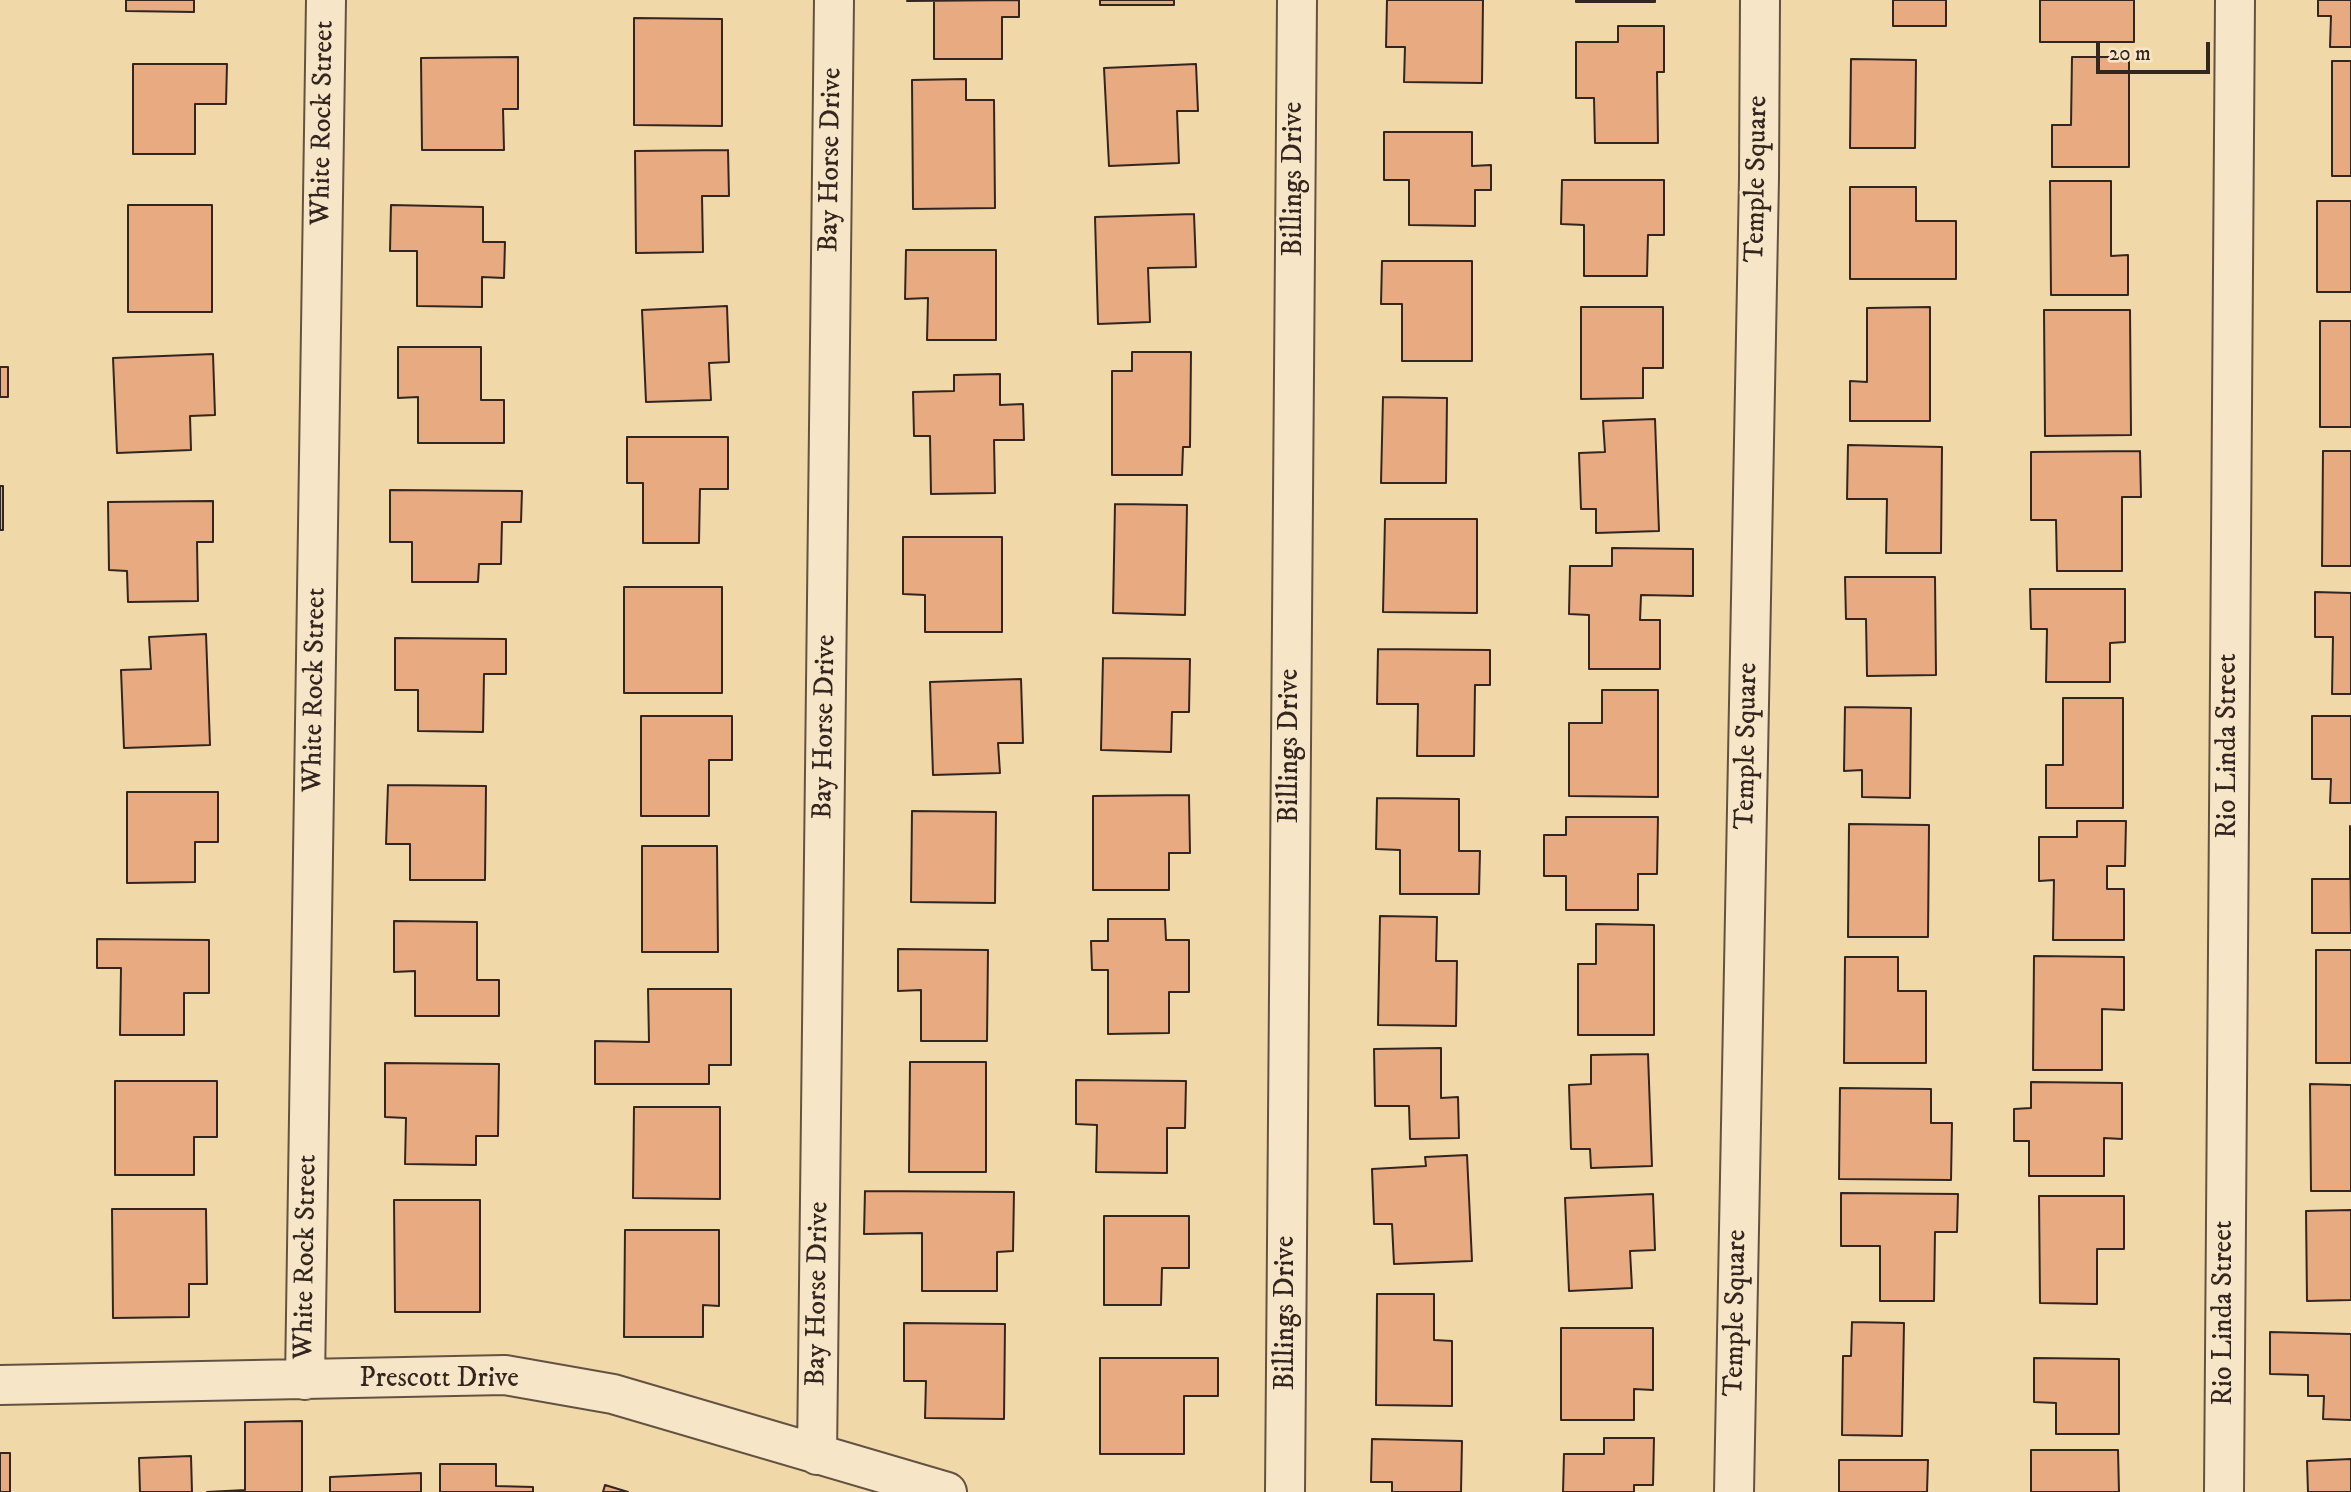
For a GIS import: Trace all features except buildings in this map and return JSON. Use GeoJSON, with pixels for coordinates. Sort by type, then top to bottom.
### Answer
{"type":"FeatureCollection","features":[{"type":"Feature","properties":{"kind":"street","name":"White Rock Street"},"geometry":{"type":"LineString","coordinates":[[305,1380],[326,0]]}},
{"type":"Feature","properties":{"kind":"street","name":"Bay Horse Drive"},"geometry":{"type":"LineString","coordinates":[[817,1455],[834,0]]}},
{"type":"Feature","properties":{"kind":"street","name":"Billings Drive"},"geometry":{"type":"LineString","coordinates":[[1285,1492],[1297,0]]}},
{"type":"Feature","properties":{"kind":"street","name":"Temple Square"},"geometry":{"type":"LineString","coordinates":[[1734,1492],[1759,178],[1760,0]]}},
{"type":"Feature","properties":{"kind":"street","name":"Rio Linda Street"},"geometry":{"type":"LineString","coordinates":[[2224,1492],[2235,0]]}},
{"type":"Feature","properties":{"kind":"street","name":"Prescott Drive"},"geometry":{"type":"LineString","coordinates":[[0,1385],[505,1375],[613,1394],[947,1492]]}}]}
